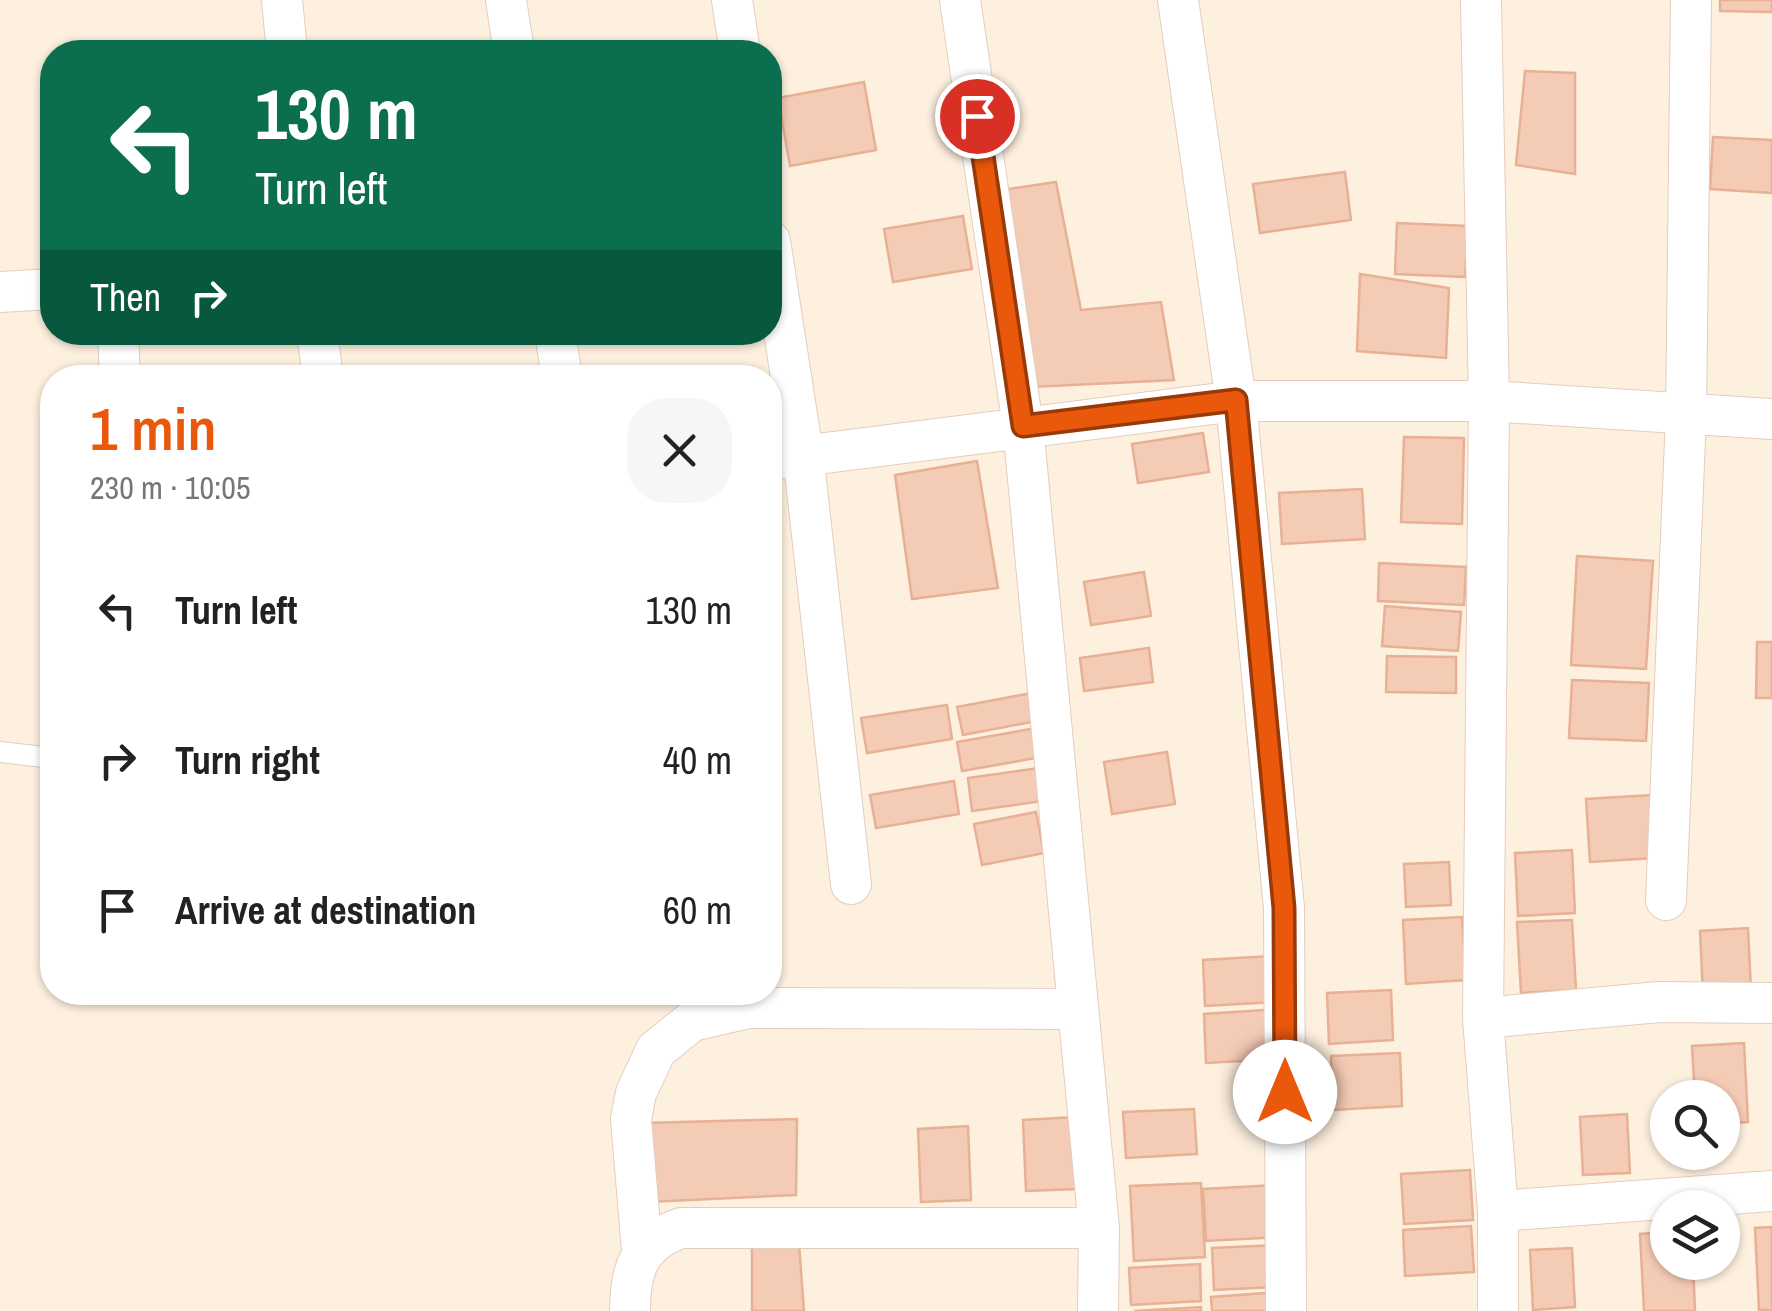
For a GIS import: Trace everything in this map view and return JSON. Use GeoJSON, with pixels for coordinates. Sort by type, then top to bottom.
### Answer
{"type":"FeatureCollection","features":[{"type":"Feature","properties":{"kind":"street"},"geometry":{"type":"LineString","coordinates":[[282,0],[286,40]]}},
{"type":"Feature","properties":{"kind":"street"},"geometry":{"type":"LineString","coordinates":[[506,0],[512,40]]}},
{"type":"Feature","properties":{"kind":"street"},"geometry":{"type":"LineString","coordinates":[[732,0],[738,40]]}},
{"type":"Feature","properties":{"kind":"street"},"geometry":{"type":"LineString","coordinates":[[960,0],[1023,426],[1098,1228],[1098,1311]]}},
{"type":"Feature","properties":{"kind":"street"},"geometry":{"type":"LineString","coordinates":[[1178,0],[1236,400],[1284,908],[1286,1311]]}},
{"type":"Feature","properties":{"kind":"street"},"geometry":{"type":"LineString","coordinates":[[1481,0],[1488,401],[1483,1018],[1498,1211],[1498,1311]]}},
{"type":"Feature","properties":{"kind":"street"},"geometry":{"type":"LineString","coordinates":[[1666,900],[1686,415],[1691,0]]}},
{"type":"Feature","properties":{"kind":"street"},"geometry":{"type":"LineString","coordinates":[[0,292],[40,290]]}},
{"type":"Feature","properties":{"kind":"street"},"geometry":{"type":"LineString","coordinates":[[782,393],[787,457],[851,884]]}},
{"type":"Feature","properties":{"kind":"street"},"geometry":{"type":"LineString","coordinates":[[787,457],[1236,400],[1488,401],[1772,419]]}},
{"type":"Feature","properties":{"kind":"street"},"geometry":{"type":"LineString","coordinates":[[1483,1018],[1659,1002],[1772,1003]]}},
{"type":"Feature","properties":{"kind":"street"},"geometry":{"type":"LineString","coordinates":[[642,1250],[631,1119],[636,1093],[656,1050],[692,1021],[748,1008],[1078,1010]]}},
{"type":"Feature","properties":{"kind":"street"},"geometry":{"type":"LineString","coordinates":[[1498,1211],[1772,1191]]}},
{"type":"Feature","properties":{"kind":"street"},"geometry":{"type":"LineString","coordinates":[[630,1311],[630,1277],[642,1250],[660,1236],[681,1228],[1098,1228]]}},
{"type":"Feature","properties":{"kind":"lane"},"geometry":{"type":"LineString","coordinates":[[0,752],[40,757]]}},
{"type":"Feature","properties":{"kind":"building"},"geometry":{"type":"Polygon","coordinates":[[[1720,0],[1772,0],[1772,12],[1720,11],[1720,0]]]}},
{"type":"Feature","properties":{"kind":"building"},"geometry":{"type":"Polygon","coordinates":[[[1525,71],[1575,73],[1575,174],[1516,165],[1525,71]]]}},
{"type":"Feature","properties":{"kind":"building"},"geometry":{"type":"Polygon","coordinates":[[[864,82],[876,150],[790,166],[782,97],[864,82]]]}},
{"type":"Feature","properties":{"kind":"building"},"geometry":{"type":"Polygon","coordinates":[[[1713,137],[1772,140],[1772,193],[1710,189],[1713,137]]]}},
{"type":"Feature","properties":{"kind":"building"},"geometry":{"type":"Polygon","coordinates":[[[1345,172],[1351,220],[1260,233],[1253,184],[1345,172]]]}},
{"type":"Feature","properties":{"kind":"building"},"geometry":{"type":"Polygon","coordinates":[[[1056,182],[1081,310],[1161,302],[1174,380],[1032,387],[1002,190],[1056,182]]]}},
{"type":"Feature","properties":{"kind":"building"},"geometry":{"type":"Polygon","coordinates":[[[963,216],[972,269],[893,282],[884,229],[963,216]]]}},
{"type":"Feature","properties":{"kind":"building"},"geometry":{"type":"Polygon","coordinates":[[[1397,223],[1468,226],[1465,277],[1395,274],[1397,223]]]}},
{"type":"Feature","properties":{"kind":"building"},"geometry":{"type":"Polygon","coordinates":[[[1360,274],[1449,288],[1446,358],[1357,351],[1360,274]]]}},
{"type":"Feature","properties":{"kind":"building"},"geometry":{"type":"Polygon","coordinates":[[[1203,433],[1209,472],[1138,483],[1132,444],[1203,433]]]}},
{"type":"Feature","properties":{"kind":"building"},"geometry":{"type":"Polygon","coordinates":[[[1404,437],[1464,438],[1462,524],[1401,522],[1404,437]]]}},
{"type":"Feature","properties":{"kind":"building"},"geometry":{"type":"Polygon","coordinates":[[[977,461],[998,588],[912,599],[895,475],[977,461]]]}},
{"type":"Feature","properties":{"kind":"building"},"geometry":{"type":"Polygon","coordinates":[[[1362,489],[1365,539],[1282,544],[1279,493],[1362,489]]]}},
{"type":"Feature","properties":{"kind":"building"},"geometry":{"type":"Polygon","coordinates":[[[1577,556],[1653,561],[1646,669],[1571,665],[1577,556]]]}},
{"type":"Feature","properties":{"kind":"building"},"geometry":{"type":"Polygon","coordinates":[[[1379,563],[1466,567],[1464,605],[1378,601],[1379,563]]]}},
{"type":"Feature","properties":{"kind":"building"},"geometry":{"type":"Polygon","coordinates":[[[1144,572],[1151,616],[1091,625],[1084,582],[1144,572]]]}},
{"type":"Feature","properties":{"kind":"building"},"geometry":{"type":"Polygon","coordinates":[[[1385,606],[1461,612],[1458,651],[1382,646],[1385,606]]]}},
{"type":"Feature","properties":{"kind":"building"},"geometry":{"type":"Polygon","coordinates":[[[1757,642],[1772,642],[1772,698],[1756,698],[1757,642]]]}},
{"type":"Feature","properties":{"kind":"building"},"geometry":{"type":"Polygon","coordinates":[[[1149,648],[1153,682],[1084,691],[1080,658],[1149,648]]]}},
{"type":"Feature","properties":{"kind":"building"},"geometry":{"type":"Polygon","coordinates":[[[1387,656],[1456,657],[1456,693],[1386,692],[1387,656]]]}},
{"type":"Feature","properties":{"kind":"building"},"geometry":{"type":"Polygon","coordinates":[[[1572,680],[1649,683],[1646,741],[1569,738],[1572,680]]]}},
{"type":"Feature","properties":{"kind":"building"},"geometry":{"type":"Polygon","coordinates":[[[1037,692],[1042,720],[963,735],[957,707],[1037,692]]]}},
{"type":"Feature","properties":{"kind":"building"},"geometry":{"type":"Polygon","coordinates":[[[947,705],[952,739],[867,753],[861,718],[947,705]]]}},
{"type":"Feature","properties":{"kind":"building"},"geometry":{"type":"Polygon","coordinates":[[[1042,727],[1047,756],[962,771],[957,742],[1042,727]]]}},
{"type":"Feature","properties":{"kind":"building"},"geometry":{"type":"Polygon","coordinates":[[[1167,752],[1175,804],[1112,814],[1104,762],[1167,752]]]}},
{"type":"Feature","properties":{"kind":"building"},"geometry":{"type":"Polygon","coordinates":[[[1046,767],[1050,800],[972,811],[968,778],[1046,767]]]}},
{"type":"Feature","properties":{"kind":"building"},"geometry":{"type":"Polygon","coordinates":[[[954,781],[959,814],[876,828],[870,795],[954,781]]]}},
{"type":"Feature","properties":{"kind":"building"},"geometry":{"type":"Polygon","coordinates":[[[1652,795],[1655,858],[1590,862],[1586,799],[1652,795]]]}},
{"type":"Feature","properties":{"kind":"building"},"geometry":{"type":"Polygon","coordinates":[[[1036,812],[1044,853],[982,865],[974,824],[1036,812]]]}},
{"type":"Feature","properties":{"kind":"building"},"geometry":{"type":"Polygon","coordinates":[[[1572,850],[1575,913],[1518,916],[1515,853],[1572,850]]]}},
{"type":"Feature","properties":{"kind":"building"},"geometry":{"type":"Polygon","coordinates":[[[1449,862],[1451,905],[1406,907],[1404,864],[1449,862]]]}},
{"type":"Feature","properties":{"kind":"building"},"geometry":{"type":"Polygon","coordinates":[[[1462,917],[1466,980],[1406,984],[1403,920],[1462,917]]]}},
{"type":"Feature","properties":{"kind":"building"},"geometry":{"type":"Polygon","coordinates":[[[1572,920],[1576,990],[1521,993],[1517,922],[1572,920]]]}},
{"type":"Feature","properties":{"kind":"building"},"geometry":{"type":"Polygon","coordinates":[[[1748,928],[1751,991],[1703,994],[1700,931],[1748,928]]]}},
{"type":"Feature","properties":{"kind":"building"},"geometry":{"type":"Polygon","coordinates":[[[1274,956],[1276,1002],[1205,1006],[1203,960],[1274,956]]]}},
{"type":"Feature","properties":{"kind":"building"},"geometry":{"type":"Polygon","coordinates":[[[1391,990],[1393,1040],[1329,1044],[1327,993],[1391,990]]]}},
{"type":"Feature","properties":{"kind":"building"},"geometry":{"type":"Polygon","coordinates":[[[1279,1009],[1281,1059],[1206,1063],[1204,1014],[1279,1009]]]}},
{"type":"Feature","properties":{"kind":"building"},"geometry":{"type":"Polygon","coordinates":[[[1744,1043],[1748,1122],[1740,1123],[1740,1080],[1694,1080],[1692,1046],[1744,1043]]]}},
{"type":"Feature","properties":{"kind":"building"},"geometry":{"type":"Polygon","coordinates":[[[1400,1053],[1402,1106],[1333,1110],[1331,1056],[1400,1053]]]}},
{"type":"Feature","properties":{"kind":"building"},"geometry":{"type":"Polygon","coordinates":[[[1194,1109],[1197,1154],[1126,1158],[1123,1112],[1194,1109]]]}},
{"type":"Feature","properties":{"kind":"building"},"geometry":{"type":"Polygon","coordinates":[[[1627,1114],[1630,1173],[1583,1175],[1580,1117],[1627,1114]]]}},
{"type":"Feature","properties":{"kind":"building"},"geometry":{"type":"Polygon","coordinates":[[[1075,1117],[1079,1189],[1026,1191],[1023,1120],[1075,1117]]]}},
{"type":"Feature","properties":{"kind":"building"},"geometry":{"type":"Polygon","coordinates":[[[797,1119],[796,1195],[649,1202],[645,1123],[797,1119]]]}},
{"type":"Feature","properties":{"kind":"building"},"geometry":{"type":"Polygon","coordinates":[[[968,1126],[971,1200],[921,1202],[918,1129],[968,1126]]]}},
{"type":"Feature","properties":{"kind":"building"},"geometry":{"type":"Polygon","coordinates":[[[1470,1170],[1473,1220],[1404,1224],[1401,1174],[1470,1170]]]}},
{"type":"Feature","properties":{"kind":"building"},"geometry":{"type":"Polygon","coordinates":[[[1201,1183],[1205,1257],[1134,1261],[1130,1186],[1201,1183]]]}},
{"type":"Feature","properties":{"kind":"building"},"geometry":{"type":"Polygon","coordinates":[[[1279,1185],[1281,1237],[1206,1241],[1203,1189],[1279,1185]]]}},
{"type":"Feature","properties":{"kind":"building"},"geometry":{"type":"Polygon","coordinates":[[[1471,1226],[1474,1272],[1405,1276],[1403,1230],[1471,1226]]]}},
{"type":"Feature","properties":{"kind":"building"},"geometry":{"type":"Polygon","coordinates":[[[1772,1227],[1772,1310],[1759,1310],[1755,1228],[1772,1227]]]}},
{"type":"Feature","properties":{"kind":"building"},"geometry":{"type":"Polygon","coordinates":[[[1650,1233],[1650,1280],[1694,1280],[1695,1311],[1644,1311],[1640,1234],[1650,1233]]]}},
{"type":"Feature","properties":{"kind":"building"},"geometry":{"type":"Polygon","coordinates":[[[799,1244],[804,1311],[752,1311],[752,1247],[799,1244]]]}},
{"type":"Feature","properties":{"kind":"building"},"geometry":{"type":"Polygon","coordinates":[[[1278,1245],[1279,1287],[1214,1290],[1212,1248],[1278,1245]]]}},
{"type":"Feature","properties":{"kind":"building"},"geometry":{"type":"Polygon","coordinates":[[[1572,1248],[1575,1307],[1533,1310],[1530,1250],[1572,1248]]]}},
{"type":"Feature","properties":{"kind":"building"},"geometry":{"type":"Polygon","coordinates":[[[1200,1264],[1201,1301],[1131,1305],[1129,1268],[1200,1264]]]}},
{"type":"Feature","properties":{"kind":"building"},"geometry":{"type":"Polygon","coordinates":[[[1280,1292],[1281,1311],[1212,1311],[1211,1297],[1280,1292]]]}},
{"type":"Feature","properties":{"kind":"building"},"geometry":{"type":"Polygon","coordinates":[[[1201,1307],[1201,1311],[1134,1311],[1201,1307]]]}},
{"type":"Feature","properties":{"kind":"route"},"geometry":{"type":"LineString","coordinates":[[977,116],[1023,426],[1236,400],[1284,908],[1285,1092]]}}]}
